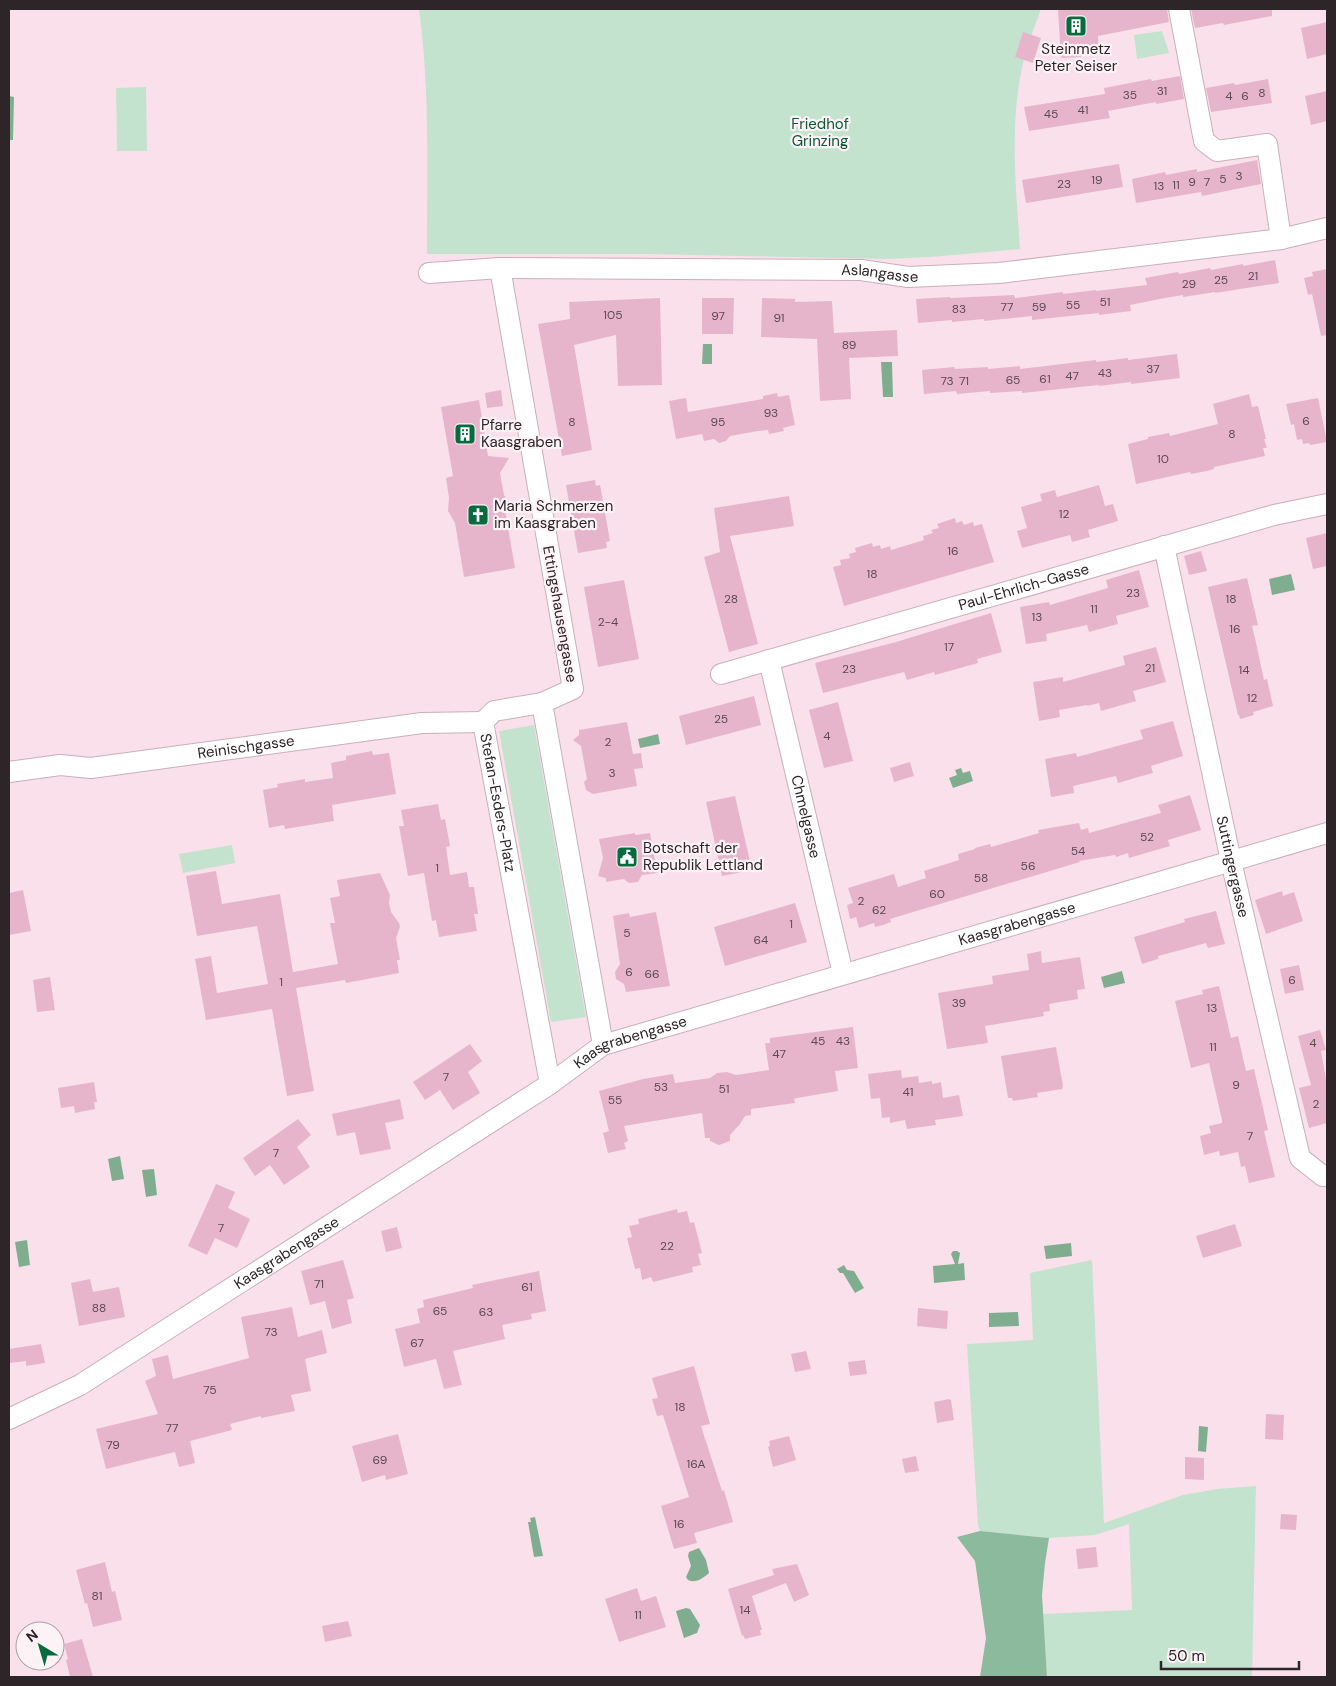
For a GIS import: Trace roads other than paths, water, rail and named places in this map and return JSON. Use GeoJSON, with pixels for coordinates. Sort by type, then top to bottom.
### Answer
{"type":"FeatureCollection","features":[{"type":"Feature","properties":{"kind":"street"},"geometry":{"type":"LineString","coordinates":[[1179,9],[1204,141],[1217,151],[1267,144],[1281,239]]}},
{"type":"Feature","properties":{"kind":"street","name":"Aslangasse"},"geometry":{"type":"LineString","coordinates":[[428,273],[500,268],[861,270],[908,277],[999,273],[1281,239],[1327,228]]}},
{"type":"Feature","properties":{"kind":"street","name":"Ettingshausengasse"},"geometry":{"type":"LineString","coordinates":[[500,268],[573,689],[542,703]]}},
{"type":"Feature","properties":{"kind":"street","name":"Paul-Ehrlich-Gasse"},"geometry":{"type":"LineString","coordinates":[[721,674],[1274,515],[1327,504]]}},
{"type":"Feature","properties":{"kind":"street","name":"Suttingergasse"},"geometry":{"type":"LineString","coordinates":[[1164,546],[1230,861],[1300,1158],[1323,1176]]}},
{"type":"Feature","properties":{"kind":"street","name":"Chmelgasse"},"geometry":{"type":"LineString","coordinates":[[769,660],[843,974]]}},
{"type":"Feature","properties":{"kind":"street"},"geometry":{"type":"LineString","coordinates":[[542,703],[603,1045]]}},
{"type":"Feature","properties":{"kind":"street","name":"Stefan-Esders-Platz"},"geometry":{"type":"LineString","coordinates":[[542,703],[494,711],[483,722],[550,1084]]}},
{"type":"Feature","properties":{"kind":"street","name":"Reinischgasse"},"geometry":{"type":"LineString","coordinates":[[9,772],[60,765],[91,768],[422,723],[483,722]]}},
{"type":"Feature","properties":{"kind":"street","name":"Kaasgrabengasse"},"geometry":{"type":"LineString","coordinates":[[9,1419],[80,1385],[550,1084],[603,1045],[1327,833]]}},
{"type":"Feature","properties":{"kind":"place","name":"Steinmetz Peter Seiser"},"geometry":{"type":"Point","coordinates":[1076,26]}},
{"type":"Feature","properties":{"kind":"place","name":"Pfarre Kaasgraben"},"geometry":{"type":"Point","coordinates":[465,434]}},
{"type":"Feature","properties":{"kind":"place","name":"Maria Schmerzen im Kaasgraben"},"geometry":{"type":"Point","coordinates":[478,515]}},
{"type":"Feature","properties":{"kind":"place","name":"Botschaft der Republik Lettland"},"geometry":{"type":"Point","coordinates":[627,857]}},
{"type":"Feature","properties":{"kind":"park label","name":"Friedhof Grinzing"},"geometry":{"type":"Point","coordinates":[820,132]}}]}
